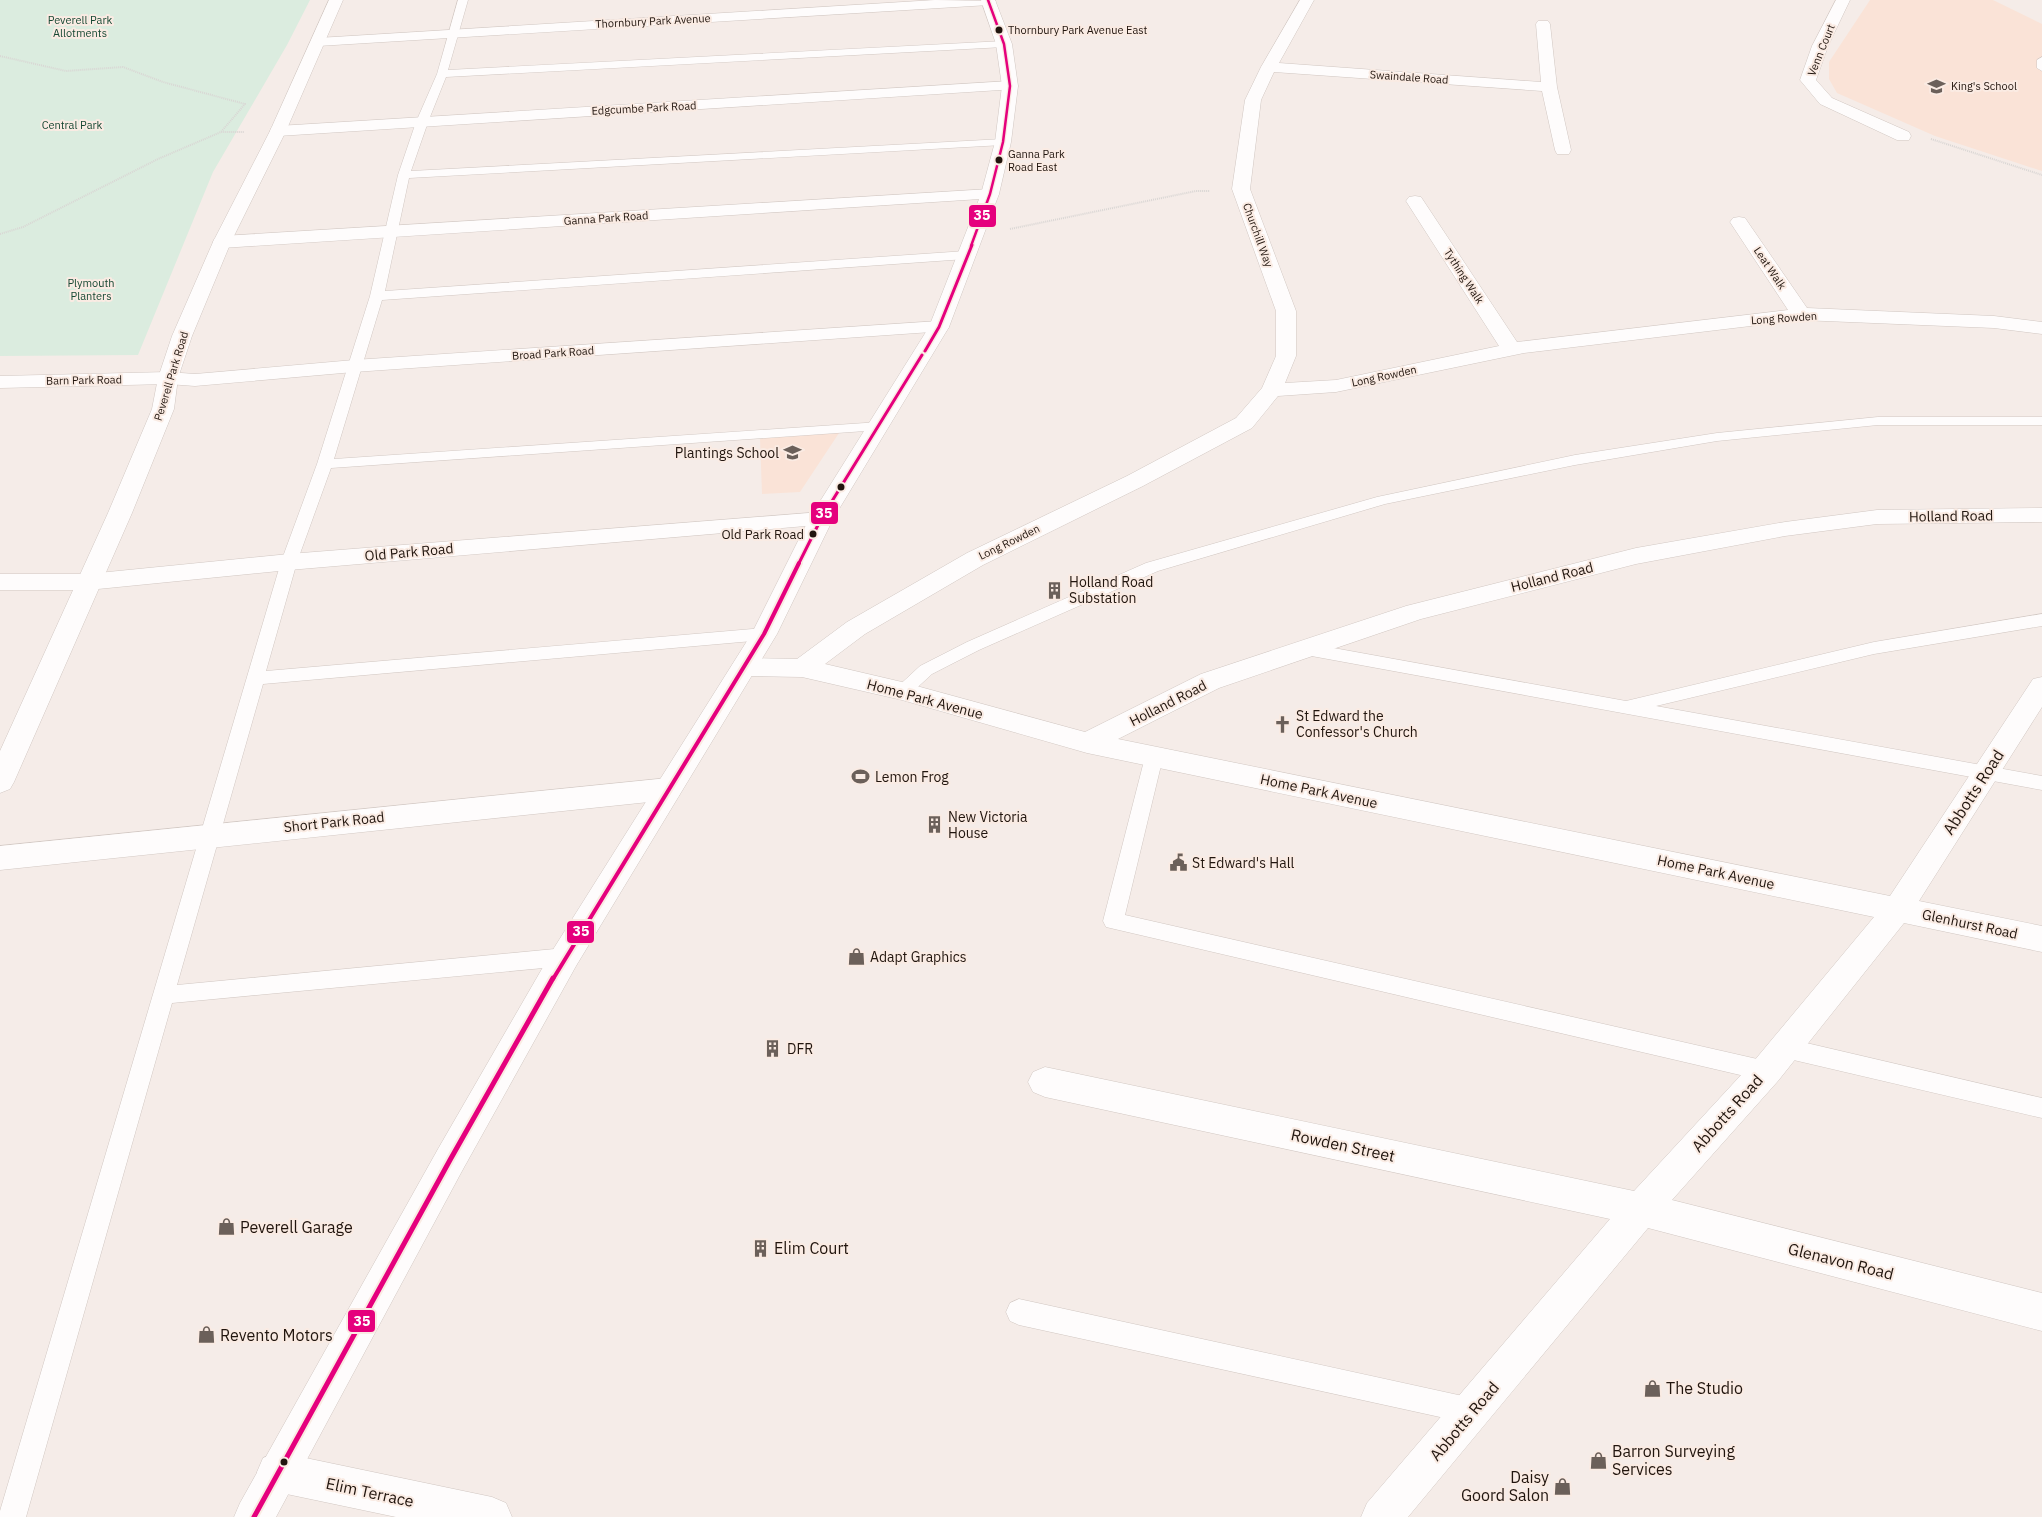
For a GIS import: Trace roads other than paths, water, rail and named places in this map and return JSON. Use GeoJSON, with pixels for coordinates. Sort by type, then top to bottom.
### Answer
{"type":"FeatureCollection","features":[{"type":"Feature","properties":{"kind":"street","name":"Peverell Park Road"},"geometry":{"type":"LineString","coordinates":[[0,782],[120,513],[163,409],[168,378],[182,336],[222,242],[278,130],[336,0]]}},
{"type":"Feature","properties":{"kind":"street","name":"Churchill Way"},"geometry":{"type":"LineString","coordinates":[[1272,390],[1286,356],[1286,311],[1241,189],[1253,100],[1269,67],[1307,0]]}},
{"type":"Feature","properties":{"kind":"street","name":"Venn Court"},"geometry":{"type":"LineString","coordinates":[[1843,0],[1820,46],[1808,80],[1826,101],[1903,136]]}},
{"type":"Feature","properties":{"kind":"street","name":"Thornbury Park Avenue"},"geometry":{"type":"LineString","coordinates":[[318,42],[989,1]]}},
{"type":"Feature","properties":{"kind":"street"},"geometry":{"type":"LineString","coordinates":[[254,1517],[277,1472],[564,957],[764,634],[821,519],[880,426],[939,327],[990,194],[1003,142],[1010,86],[1004,44],[989,1]]}},
{"type":"Feature","properties":{"kind":"street"},"geometry":{"type":"LineString","coordinates":[[1543,24],[1549,87],[1563,150]]}},
{"type":"Feature","properties":{"kind":"street","name":"Swaindale Road"},"geometry":{"type":"LineString","coordinates":[[1269,67],[1549,87]]}},
{"type":"Feature","properties":{"kind":"street","name":"Edgcumbe Park Road"},"geometry":{"type":"LineString","coordinates":[[278,130],[1010,86]]}},
{"type":"Feature","properties":{"kind":"street","name":"Ganna Park Road"},"geometry":{"type":"LineString","coordinates":[[222,242],[990,194]]}},
{"type":"Feature","properties":{"kind":"street","name":"Tything Walk"},"geometry":{"type":"LineString","coordinates":[[1415,201],[1512,350]]}},
{"type":"Feature","properties":{"kind":"street","name":"Leat Walk"},"geometry":{"type":"LineString","coordinates":[[1739,222],[1801,314]]}},
{"type":"Feature","properties":{"kind":"street","name":"Long Rowden"},"geometry":{"type":"LineString","coordinates":[[802,668],[856,628],[975,559],[1135,481],[1244,423],[1272,390],[1336,386],[1512,350],[1659,330],[1801,314],[1994,322],[2042,328]]}},
{"type":"Feature","properties":{"kind":"street","name":"Broad Park Road"},"geometry":{"type":"LineString","coordinates":[[168,378],[195,380],[354,366],[939,327]]}},
{"type":"Feature","properties":{"kind":"street","name":"Barn Park Road"},"geometry":{"type":"LineString","coordinates":[[2,384],[168,378]]}},
{"type":"Feature","properties":{"kind":"street","name":"Holland Road"},"geometry":{"type":"LineString","coordinates":[[1087,743],[1210,681],[1416,612],[1627,558],[1785,528],[1877,517],[2042,515]]}},
{"type":"Feature","properties":{"kind":"street","name":"Old Park Road"},"geometry":{"type":"LineString","coordinates":[[0,582],[88,582],[289,562],[821,519]]}},
{"type":"Feature","properties":{"kind":"street","name":"Home Park Avenue"},"geometry":{"type":"LineString","coordinates":[[744,667],[802,668],[902,691],[1087,743],[1898,909]]}},
{"type":"Feature","properties":{"kind":"street","name":"Abbotts Road"},"geometry":{"type":"LineString","coordinates":[[1381,1517],[1472,1412],[1641,1209],[1775,1059],[1898,909],[2042,686]]}},
{"type":"Feature","properties":{"kind":"street","name":"Short Park Road"},"geometry":{"type":"LineString","coordinates":[[0,858],[668,789]]}},
{"type":"Feature","properties":{"kind":"street","name":"Glenhurst Road"},"geometry":{"type":"LineString","coordinates":[[1898,909],[2042,939]]}},
{"type":"Feature","properties":{"kind":"street","name":"Rowden Street"},"geometry":{"type":"LineString","coordinates":[[1045,1082],[1641,1209]]}},
{"type":"Feature","properties":{"kind":"street","name":"Glenavon Road"},"geometry":{"type":"LineString","coordinates":[[1641,1209],[2042,1312]]}},
{"type":"Feature","properties":{"kind":"street","name":"Elim Terrace"},"geometry":{"type":"LineString","coordinates":[[277,1472],[492,1517]]}},
{"type":"Feature","properties":{"kind":"lane"},"geometry":{"type":"LineString","coordinates":[[12,1517],[289,562],[325,464],[377,296],[404,175],[422,122],[442,74],[463,0]]}},
{"type":"Feature","properties":{"kind":"lane"},"geometry":{"type":"LineString","coordinates":[[442,74],[1004,44]]}},
{"type":"Feature","properties":{"kind":"lane"},"geometry":{"type":"LineString","coordinates":[[2042,60],[2042,68]]}},
{"type":"Feature","properties":{"kind":"lane"},"geometry":{"type":"LineString","coordinates":[[404,175],[1003,142]]}},
{"type":"Feature","properties":{"kind":"lane"},"geometry":{"type":"LineString","coordinates":[[377,296],[966,256]]}},
{"type":"Feature","properties":{"kind":"lane"},"geometry":{"type":"LineString","coordinates":[[902,691],[926,670],[973,646],[1152,567],[1383,500],[1576,460],[1717,438],[1878,421],[2042,421]]}},
{"type":"Feature","properties":{"kind":"lane"},"geometry":{"type":"LineString","coordinates":[[325,464],[880,426]]}},
{"type":"Feature","properties":{"kind":"lane"},"geometry":{"type":"LineString","coordinates":[[1625,707],[1874,648],[2042,620]]}},
{"type":"Feature","properties":{"kind":"lane"},"geometry":{"type":"LineString","coordinates":[[256,678],[764,634]]}},
{"type":"Feature","properties":{"kind":"lane"},"geometry":{"type":"LineString","coordinates":[[1306,649],[2042,783]]}},
{"type":"Feature","properties":{"kind":"lane"},"geometry":{"type":"LineString","coordinates":[[1154,757],[1113,921],[1775,1059],[2042,1108]]}},
{"type":"Feature","properties":{"kind":"lane"},"geometry":{"type":"LineString","coordinates":[[164,995],[564,957]]}},
{"type":"Feature","properties":{"kind":"lane"},"geometry":{"type":"LineString","coordinates":[[1019,1312],[1472,1412]]}},
{"type":"Feature","properties":{"kind":"place","name":"Thornbury Park Avenue East"},"geometry":{"type":"Point","coordinates":[999,30]}},
{"type":"Feature","properties":{"kind":"place","name":"King's School"},"geometry":{"type":"Point","coordinates":[1937,86]}},
{"type":"Feature","properties":{"kind":"place","name":"Ganna Park Road East"},"geometry":{"type":"Point","coordinates":[999,160]}},
{"type":"Feature","properties":{"kind":"place","name":"Plantings School"},"geometry":{"type":"Point","coordinates":[793,453]}},
{"type":"Feature","properties":{"kind":"place","name":"Old Park Road"},"geometry":{"type":"Point","coordinates":[813,534]}},
{"type":"Feature","properties":{"kind":"place","name":"Holland Road Substation"},"geometry":{"type":"Point","coordinates":[1055,590]}},
{"type":"Feature","properties":{"kind":"place","name":"St Edward the Confessor's Church"},"geometry":{"type":"Point","coordinates":[1282,724]}},
{"type":"Feature","properties":{"kind":"place","name":"Lemon Frog"},"geometry":{"type":"Point","coordinates":[861,777]}},
{"type":"Feature","properties":{"kind":"place","name":"New Victoria House"},"geometry":{"type":"Point","coordinates":[934,825]}},
{"type":"Feature","properties":{"kind":"place","name":"St Edward's Hall"},"geometry":{"type":"Point","coordinates":[1178,863]}},
{"type":"Feature","properties":{"kind":"place","name":"Adapt Graphics"},"geometry":{"type":"Point","coordinates":[856,957]}},
{"type":"Feature","properties":{"kind":"place","name":"DFR"},"geometry":{"type":"Point","coordinates":[773,1049]}},
{"type":"Feature","properties":{"kind":"place","name":"Peverell Garage"},"geometry":{"type":"Point","coordinates":[226,1227]}},
{"type":"Feature","properties":{"kind":"place","name":"Elim Court"},"geometry":{"type":"Point","coordinates":[760,1248]}},
{"type":"Feature","properties":{"kind":"place","name":"Revento Motors"},"geometry":{"type":"Point","coordinates":[206,1335]}},
{"type":"Feature","properties":{"kind":"place","name":"The Studio"},"geometry":{"type":"Point","coordinates":[1652,1388]}},
{"type":"Feature","properties":{"kind":"place","name":"Barron Surveying Services"},"geometry":{"type":"Point","coordinates":[1598,1460]}},
{"type":"Feature","properties":{"kind":"place","name":"Daisy Goord Salon"},"geometry":{"type":"Point","coordinates":[1563,1486]}},
{"type":"Feature","properties":{"kind":"park label","name":"Peverell Park Allotments"},"geometry":{"type":"Point","coordinates":[80,26]}},
{"type":"Feature","properties":{"kind":"park label","name":"Central Park"},"geometry":{"type":"Point","coordinates":[72,125]}},
{"type":"Feature","properties":{"kind":"park label","name":"Plymouth Planters"},"geometry":{"type":"Point","coordinates":[91,289]}}]}
